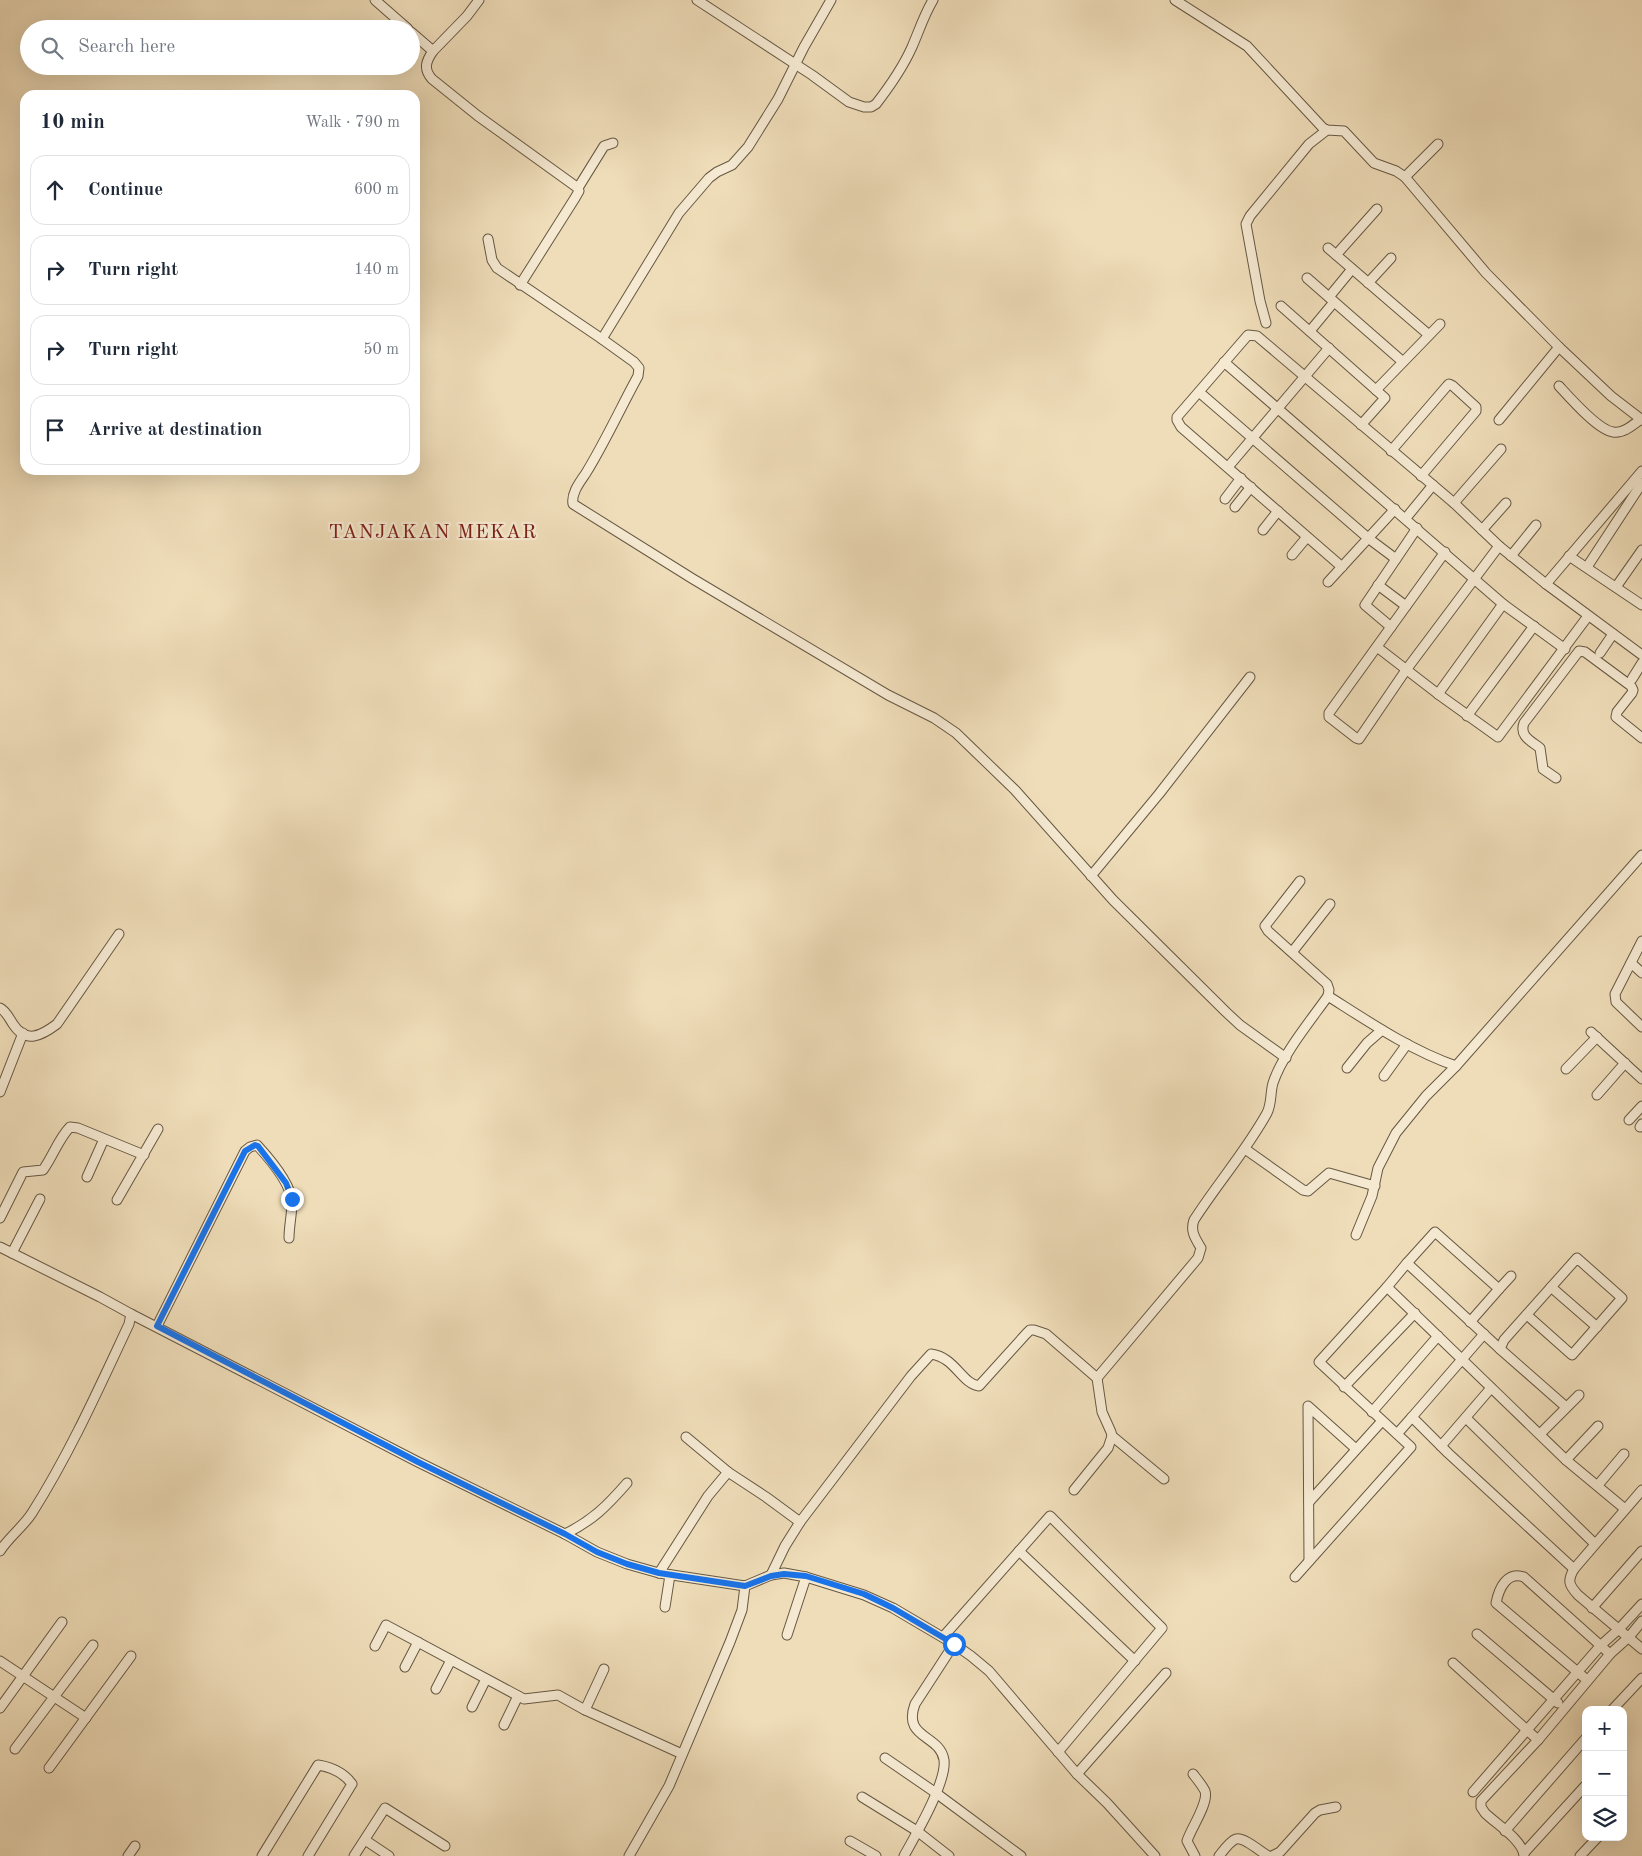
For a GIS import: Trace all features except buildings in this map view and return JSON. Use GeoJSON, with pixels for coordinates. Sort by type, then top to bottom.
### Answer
{"type":"FeatureCollection","features":[{"type":"Feature","properties":{"kind":"street"},"geometry":{"type":"LineString","coordinates":[[375,0],[398,20]]}},
{"type":"Feature","properties":{"kind":"street"},"geometry":{"type":"LineString","coordinates":[[479,0],[467,16],[428,58],[427,73],[478,116],[578,188]]}},
{"type":"Feature","properties":{"kind":"street"},"geometry":{"type":"LineString","coordinates":[[697,0],[849,102],[864,107],[871,107],[876,104],[900,69],[926,11],[933,0]]}},
{"type":"Feature","properties":{"kind":"street"},"geometry":{"type":"LineString","coordinates":[[602,339],[679,213],[710,178],[717,172],[732,165],[739,158],[778,99],[831,0]]}},
{"type":"Feature","properties":{"kind":"street"},"geometry":{"type":"LineString","coordinates":[[1176,0],[1247,46],[1322,128],[1344,131],[1374,163],[1396,171],[1405,177],[1486,273],[1559,347],[1611,396],[1641,419],[1620,432],[1612,432],[1603,428],[1589,417],[1559,386]]}},
{"type":"Feature","properties":{"kind":"street"},"geometry":{"type":"LineString","coordinates":[[420,40],[433,51]]}},
{"type":"Feature","properties":{"kind":"street"},"geometry":{"type":"LineString","coordinates":[[1266,323],[1260,301],[1246,224],[1250,216],[1309,144],[1327,130]]}},
{"type":"Feature","properties":{"kind":"street"},"geometry":{"type":"LineString","coordinates":[[520,285],[575,198],[578,188],[604,146],[613,143]]}},
{"type":"Feature","properties":{"kind":"street"},"geometry":{"type":"LineString","coordinates":[[1405,177],[1438,144]]}},
{"type":"Feature","properties":{"kind":"street"},"geometry":{"type":"LineString","coordinates":[[1336,255],[1377,209]]}},
{"type":"Feature","properties":{"kind":"street"},"geometry":{"type":"LineString","coordinates":[[488,239],[492,260],[497,268],[602,339],[634,362],[639,368],[639,372],[601,449],[576,487],[572,500],[573,504],[693,579],[888,695],[934,718],[956,733],[1016,790],[1113,900],[1233,1018],[1286,1058]]}},
{"type":"Feature","properties":{"kind":"street"},"geometry":{"type":"LineString","coordinates":[[1328,248],[1429,335]]}},
{"type":"Feature","properties":{"kind":"street"},"geometry":{"type":"LineString","coordinates":[[1368,282],[1391,258]]}},
{"type":"Feature","properties":{"kind":"street"},"geometry":{"type":"LineString","coordinates":[[1310,331],[1352,269]]}},
{"type":"Feature","properties":{"kind":"street"},"geometry":{"type":"LineString","coordinates":[[1307,278],[1403,362]]}},
{"type":"Feature","properties":{"kind":"street"},"geometry":{"type":"LineString","coordinates":[[1281,306],[1384,399],[1361,425]]}},
{"type":"Feature","properties":{"kind":"street"},"geometry":{"type":"LineString","coordinates":[[1376,390],[1440,324]]}},
{"type":"Feature","properties":{"kind":"street"},"geometry":{"type":"LineString","coordinates":[[1342,567],[1178,424],[1176,420],[1248,335],[1254,334],[1454,503],[1511,556],[1642,655]]}},
{"type":"Feature","properties":{"kind":"street"},"geometry":{"type":"LineString","coordinates":[[1499,420],[1559,347]]}},
{"type":"Feature","properties":{"kind":"street"},"geometry":{"type":"LineString","coordinates":[[1228,467],[1329,348]]}},
{"type":"Feature","properties":{"kind":"street"},"geometry":{"type":"LineString","coordinates":[[1224,362],[1503,604],[1565,649]]}},
{"type":"Feature","properties":{"kind":"street"},"geometry":{"type":"LineString","coordinates":[[1391,451],[1445,388],[1449,384],[1453,386],[1476,407],[1476,411],[1421,476]]}},
{"type":"Feature","properties":{"kind":"street"},"geometry":{"type":"LineString","coordinates":[[1199,392],[1368,538],[1396,559]]}},
{"type":"Feature","properties":{"kind":"street"},"geometry":{"type":"LineString","coordinates":[[1454,503],[1501,449]]}},
{"type":"Feature","properties":{"kind":"street"},"geometry":{"type":"LineString","coordinates":[[1546,584],[1642,471]]}},
{"type":"Feature","properties":{"kind":"street"},"geometry":{"type":"LineString","coordinates":[[1225,499],[1241,478]]}},
{"type":"Feature","properties":{"kind":"street"},"geometry":{"type":"LineString","coordinates":[[1586,567],[1642,483]]}},
{"type":"Feature","properties":{"kind":"street"},"geometry":{"type":"LineString","coordinates":[[1406,518],[1432,486]]}},
{"type":"Feature","properties":{"kind":"street"},"geometry":{"type":"LineString","coordinates":[[1235,507],[1251,487]]}},
{"type":"Feature","properties":{"kind":"street"},"geometry":{"type":"LineString","coordinates":[[1482,530],[1506,503]]}},
{"type":"Feature","properties":{"kind":"street"},"geometry":{"type":"LineString","coordinates":[[1328,582],[1395,509]]}},
{"type":"Feature","properties":{"kind":"street"},"geometry":{"type":"LineString","coordinates":[[1263,530],[1278,511]]}},
{"type":"Feature","properties":{"kind":"street"},"geometry":{"type":"LineString","coordinates":[[1511,556],[1536,525]]}},
{"type":"Feature","properties":{"kind":"street"},"geometry":{"type":"LineString","coordinates":[[1392,626],[1365,605],[1417,528]]}},
{"type":"Feature","properties":{"kind":"street"},"geometry":{"type":"LineString","coordinates":[[1292,555],[1307,537]]}},
{"type":"Feature","properties":{"kind":"street"},"geometry":{"type":"LineString","coordinates":[[1444,552],[1330,712],[1329,717],[1359,738],[1406,670],[1499,546]]}},
{"type":"Feature","properties":{"kind":"street"},"geometry":{"type":"LineString","coordinates":[[1616,587],[1642,550]]}},
{"type":"Feature","properties":{"kind":"street"},"geometry":{"type":"LineString","coordinates":[[1569,556],[1642,606]]}},
{"type":"Feature","properties":{"kind":"street"},"geometry":{"type":"LineString","coordinates":[[1378,585],[1406,606]]}},
{"type":"Feature","properties":{"kind":"street"},"geometry":{"type":"LineString","coordinates":[[1438,694],[1503,604]]}},
{"type":"Feature","properties":{"kind":"street"},"geometry":{"type":"LineString","coordinates":[[1377,647],[1498,738],[1588,616]]}},
{"type":"Feature","properties":{"kind":"street"},"geometry":{"type":"LineString","coordinates":[[1467,716],[1534,626]]}},
{"type":"Feature","properties":{"kind":"street"},"geometry":{"type":"LineString","coordinates":[[1600,653],[1613,634]]}},
{"type":"Feature","properties":{"kind":"street"},"geometry":{"type":"LineString","coordinates":[[1556,778],[1543,768],[1540,748],[1523,734],[1522,728],[1579,651],[1585,652],[1631,686],[1632,693],[1617,712],[1616,717],[1642,738]]}},
{"type":"Feature","properties":{"kind":"street"},"geometry":{"type":"LineString","coordinates":[[1632,679],[1642,663]]}},
{"type":"Feature","properties":{"kind":"street"},"geometry":{"type":"LineString","coordinates":[[1091,876],[1159,794],[1250,677]]}},
{"type":"Feature","properties":{"kind":"street"},"geometry":{"type":"LineString","coordinates":[[1356,1235],[1372,1196],[1378,1168],[1396,1133],[1426,1096],[1456,1066],[1642,855]]}},
{"type":"Feature","properties":{"kind":"street"},"geometry":{"type":"LineString","coordinates":[[1097,1378],[1198,1258],[1201,1248],[1192,1233],[1194,1220],[1245,1149],[1267,1112],[1273,1084],[1286,1058],[1308,1022],[1328,996],[1327,984],[1265,926],[1300,881]]}},
{"type":"Feature","properties":{"kind":"street"},"geometry":{"type":"LineString","coordinates":[[1293,951],[1330,904]]}},
{"type":"Feature","properties":{"kind":"street"},"geometry":{"type":"LineString","coordinates":[[0,1008],[4,1010],[17,1030],[31,1037],[43,1035],[57,1024],[119,934]]}},
{"type":"Feature","properties":{"kind":"street"},"geometry":{"type":"LineString","coordinates":[[1642,941],[1615,994],[1616,1002],[1642,1027]]}},
{"type":"Feature","properties":{"kind":"street"},"geometry":{"type":"LineString","coordinates":[[1631,963],[1642,973]]}},
{"type":"Feature","properties":{"kind":"street"},"geometry":{"type":"LineString","coordinates":[[1328,996],[1382,1030],[1432,1058],[1456,1066]]}},
{"type":"Feature","properties":{"kind":"street"},"geometry":{"type":"LineString","coordinates":[[1347,1068],[1367,1043],[1382,1030]]}},
{"type":"Feature","properties":{"kind":"street"},"geometry":{"type":"LineString","coordinates":[[0,1092],[23,1033]]}},
{"type":"Feature","properties":{"kind":"street"},"geometry":{"type":"LineString","coordinates":[[1566,1068],[1594,1035],[1642,1079]]}},
{"type":"Feature","properties":{"kind":"street"},"geometry":{"type":"LineString","coordinates":[[1384,1076],[1407,1044]]}},
{"type":"Feature","properties":{"kind":"street"},"geometry":{"type":"LineString","coordinates":[[1597,1095],[1625,1063]]}},
{"type":"Feature","properties":{"kind":"street"},"geometry":{"type":"LineString","coordinates":[[1629,1120],[1642,1106]]}},
{"type":"Feature","properties":{"kind":"street"},"geometry":{"type":"LineString","coordinates":[[0,1218],[23,1172],[43,1170],[53,1156],[64,1133],[70,1127],[78,1128],[144,1155]]}},
{"type":"Feature","properties":{"kind":"street"},"geometry":{"type":"LineString","coordinates":[[117,1200],[158,1129]]}},
{"type":"Feature","properties":{"kind":"street"},"geometry":{"type":"LineString","coordinates":[[87,1177],[104,1138]]}},
{"type":"Feature","properties":{"kind":"street"},"geometry":{"type":"LineString","coordinates":[[157,1326],[186,1266],[208,1228],[224,1191],[245,1151],[253,1145],[257,1145],[262,1151],[286,1183],[290,1192],[292,1204],[288,1238]]}},
{"type":"Feature","properties":{"kind":"street"},"geometry":{"type":"LineString","coordinates":[[1245,1149],[1302,1190],[1308,1190],[1329,1173],[1375,1186]]}},
{"type":"Feature","properties":{"kind":"street"},"geometry":{"type":"LineString","coordinates":[[12,1253],[40,1199]]}},
{"type":"Feature","properties":{"kind":"street"},"geometry":{"type":"LineString","coordinates":[[1295,1577],[1411,1447],[1318,1362],[1435,1232],[1499,1290]]}},
{"type":"Feature","properties":{"kind":"street"},"geometry":{"type":"LineString","coordinates":[[0,1246],[418,1462],[565,1534],[597,1552],[646,1571],[745,1586],[771,1576],[784,1574],[806,1576],[864,1594],[893,1608],[954,1644],[989,1671],[1076,1774],[1107,1803],[1155,1856]]}},
{"type":"Feature","properties":{"kind":"street"},"geometry":{"type":"LineString","coordinates":[[1500,1349],[1504,1340],[1526,1315],[1577,1258],[1622,1298],[1572,1355],[1526,1315]]}},
{"type":"Feature","properties":{"kind":"street"},"geometry":{"type":"LineString","coordinates":[[1407,1263],[1566,1407]]}},
{"type":"Feature","properties":{"kind":"street"},"geometry":{"type":"LineString","coordinates":[[1470,1322],[1511,1276]]}},
{"type":"Feature","properties":{"kind":"street"},"geometry":{"type":"LineString","coordinates":[[1387,1287],[1566,1460],[1625,1509]]}},
{"type":"Feature","properties":{"kind":"street"},"geometry":{"type":"LineString","coordinates":[[1551,1287],[1597,1326]]}},
{"type":"Feature","properties":{"kind":"street"},"geometry":{"type":"LineString","coordinates":[[1344,1387],[1414,1313]]}},
{"type":"Feature","properties":{"kind":"street"},"geometry":{"type":"LineString","coordinates":[[0,1551],[28,1519],[63,1460],[129,1324],[131,1314]]}},
{"type":"Feature","properties":{"kind":"street"},"geometry":{"type":"LineString","coordinates":[[771,1576],[785,1546],[800,1522],[911,1376],[931,1354],[952,1363],[969,1381],[974,1385],[980,1386],[1030,1330],[1053,1339],[1097,1378],[1102,1412],[1112,1436],[1164,1479]]}},
{"type":"Feature","properties":{"kind":"street"},"geometry":{"type":"LineString","coordinates":[[1397,1434],[1484,1334]]}},
{"type":"Feature","properties":{"kind":"street"},"geometry":{"type":"LineString","coordinates":[[1372,1412],[1438,1336]]}},
{"type":"Feature","properties":{"kind":"street"},"geometry":{"type":"LineString","coordinates":[[1441,1446],[1491,1388]]}},
{"type":"Feature","properties":{"kind":"street"},"geometry":{"type":"LineString","coordinates":[[1540,1434],[1579,1395]]}},
{"type":"Feature","properties":{"kind":"street"},"geometry":{"type":"LineString","coordinates":[[1309,1561],[1308,1406],[1356,1449]]}},
{"type":"Feature","properties":{"kind":"street"},"geometry":{"type":"LineString","coordinates":[[1412,1417],[1574,1569]]}},
{"type":"Feature","properties":{"kind":"street"},"geometry":{"type":"LineString","coordinates":[[1466,1418],[1595,1544]]}},
{"type":"Feature","properties":{"kind":"street"},"geometry":{"type":"LineString","coordinates":[[1309,1502],[1382,1421]]}},
{"type":"Feature","properties":{"kind":"street"},"geometry":{"type":"LineString","coordinates":[[1566,1460],[1598,1426]]}},
{"type":"Feature","properties":{"kind":"street"},"geometry":{"type":"LineString","coordinates":[[1074,1490],[1108,1448],[1112,1436]]}},
{"type":"Feature","properties":{"kind":"street"},"geometry":{"type":"LineString","coordinates":[[686,1437],[728,1472],[800,1522]]}},
{"type":"Feature","properties":{"kind":"street"},"geometry":{"type":"LineString","coordinates":[[1598,1485],[1624,1454]]}},
{"type":"Feature","properties":{"kind":"street"},"geometry":{"type":"LineString","coordinates":[[659,1573],[708,1496],[728,1472]]}},
{"type":"Feature","properties":{"kind":"street"},"geometry":{"type":"LineString","coordinates":[[565,1534],[584,1524],[608,1505],[627,1483]]}},
{"type":"Feature","properties":{"kind":"street"},"geometry":{"type":"LineString","coordinates":[[1642,1490],[1570,1576],[1570,1586],[1592,1608],[1642,1649]]}},
{"type":"Feature","properties":{"kind":"street"},"geometry":{"type":"LineString","coordinates":[[943,1637],[1050,1516],[1162,1628],[1058,1752]]}},
{"type":"Feature","properties":{"kind":"street"},"geometry":{"type":"LineString","coordinates":[[1020,1551],[1135,1661]]}},
{"type":"Feature","properties":{"kind":"street"},"geometry":{"type":"LineString","coordinates":[[1592,1608],[1642,1551]]}},
{"type":"Feature","properties":{"kind":"street"},"geometry":{"type":"LineString","coordinates":[[665,1607],[670,1575]]}},
{"type":"Feature","properties":{"kind":"street"},"geometry":{"type":"LineString","coordinates":[[787,1635],[806,1576]]}},
{"type":"Feature","properties":{"kind":"street"},"geometry":{"type":"LineString","coordinates":[[1588,1680],[1496,1602],[1508,1578],[1514,1576],[1524,1577],[1610,1654]]}},
{"type":"Feature","properties":{"kind":"street"},"geometry":{"type":"LineString","coordinates":[[629,1856],[662,1800],[682,1754],[742,1610],[745,1586]]}},
{"type":"Feature","properties":{"kind":"street"},"geometry":{"type":"LineString","coordinates":[[1473,1792],[1601,1645],[1642,1604]]}},
{"type":"Feature","properties":{"kind":"street"},"geometry":{"type":"LineString","coordinates":[[1582,1789],[1524,1855],[1519,1843],[1485,1813],[1481,1807],[1481,1801],[1538,1740],[1610,1654],[1642,1621]]}},
{"type":"Feature","properties":{"kind":"street"},"geometry":{"type":"LineString","coordinates":[[0,1708],[62,1622]]}},
{"type":"Feature","properties":{"kind":"street"},"geometry":{"type":"LineString","coordinates":[[375,1646],[386,1625],[524,1699],[558,1696],[682,1754]]}},
{"type":"Feature","properties":{"kind":"street"},"geometry":{"type":"LineString","coordinates":[[1477,1634],[1564,1708]]}},
{"type":"Feature","properties":{"kind":"street"},"geometry":{"type":"LineString","coordinates":[[405,1667],[418,1642]]}},
{"type":"Feature","properties":{"kind":"street"},"geometry":{"type":"LineString","coordinates":[[904,1856],[936,1793],[943,1770],[944,1759],[939,1749],[912,1723],[911,1713],[954,1644]]}},
{"type":"Feature","properties":{"kind":"street"},"geometry":{"type":"LineString","coordinates":[[15,1749],[93,1645]]}},
{"type":"Feature","properties":{"kind":"street"},"geometry":{"type":"LineString","coordinates":[[49,1768],[131,1656]]}},
{"type":"Feature","properties":{"kind":"street"},"geometry":{"type":"LineString","coordinates":[[436,1689],[452,1660]]}},
{"type":"Feature","properties":{"kind":"street"},"geometry":{"type":"LineString","coordinates":[[0,1661],[86,1718]]}},
{"type":"Feature","properties":{"kind":"street"},"geometry":{"type":"LineString","coordinates":[[1453,1663],[1538,1740]]}},
{"type":"Feature","properties":{"kind":"street"},"geometry":{"type":"LineString","coordinates":[[585,1710],[604,1669]]}},
{"type":"Feature","properties":{"kind":"street"},"geometry":{"type":"LineString","coordinates":[[1076,1774],[1166,1673]]}},
{"type":"Feature","properties":{"kind":"street"},"geometry":{"type":"LineString","coordinates":[[1616,1706],[1642,1678]]}},
{"type":"Feature","properties":{"kind":"street"},"geometry":{"type":"LineString","coordinates":[[472,1707],[486,1679]]}},
{"type":"Feature","properties":{"kind":"street"},"geometry":{"type":"LineString","coordinates":[[504,1725],[518,1696]]}},
{"type":"Feature","properties":{"kind":"street"},"geometry":{"type":"LineString","coordinates":[[1505,1831],[1582,1743]]}},
{"type":"Feature","properties":{"kind":"street"},"geometry":{"type":"LineString","coordinates":[[885,1758],[1021,1856]]}},
{"type":"Feature","properties":{"kind":"street"},"geometry":{"type":"LineString","coordinates":[[262,1856],[318,1765],[326,1766],[344,1775],[352,1784],[308,1856]]}},
{"type":"Feature","properties":{"kind":"street"},"geometry":{"type":"LineString","coordinates":[[1193,1774],[1205,1792],[1205,1800],[1187,1841],[1195,1856]]}},
{"type":"Feature","properties":{"kind":"street"},"geometry":{"type":"LineString","coordinates":[[862,1798],[917,1831],[949,1856]]}},
{"type":"Feature","properties":{"kind":"street"},"geometry":{"type":"LineString","coordinates":[[1272,1856],[1280,1852],[1315,1813],[1320,1810],[1336,1807]]}},
{"type":"Feature","properties":{"kind":"street"},"geometry":{"type":"LineString","coordinates":[[354,1856],[385,1808],[445,1846]]}},
{"type":"Feature","properties":{"kind":"street"},"geometry":{"type":"LineString","coordinates":[[1219,1856],[1235,1840],[1239,1839],[1268,1856]]}},
{"type":"Feature","properties":{"kind":"street"},"geometry":{"type":"LineString","coordinates":[[365,1840],[388,1856]]}},
{"type":"Feature","properties":{"kind":"street"},"geometry":{"type":"LineString","coordinates":[[850,1841],[876,1856]]}},
{"type":"Feature","properties":{"kind":"street"},"geometry":{"type":"LineString","coordinates":[[1580,1856],[1594,1841]]}},
{"type":"Feature","properties":{"kind":"street"},"geometry":{"type":"LineString","coordinates":[[128,1856],[135,1846]]}},
{"type":"Feature","properties":{"kind":"district","name":"TANJAKAN MEKAR"},"geometry":{"type":"Point","coordinates":[433,533]}},
{"type":"Feature","properties":{"kind":"route"},"geometry":{"type":"LineString","coordinates":[[292,1199],[286,1183],[258,1146],[255,1145],[245,1151],[224,1191],[208,1228],[186,1266],[157,1326],[418,1462],[565,1534],[597,1552],[627,1564],[646,1571],[745,1586],[761,1578],[771,1576],[784,1574],[806,1576],[864,1594],[893,1608],[954,1644]]}}]}
